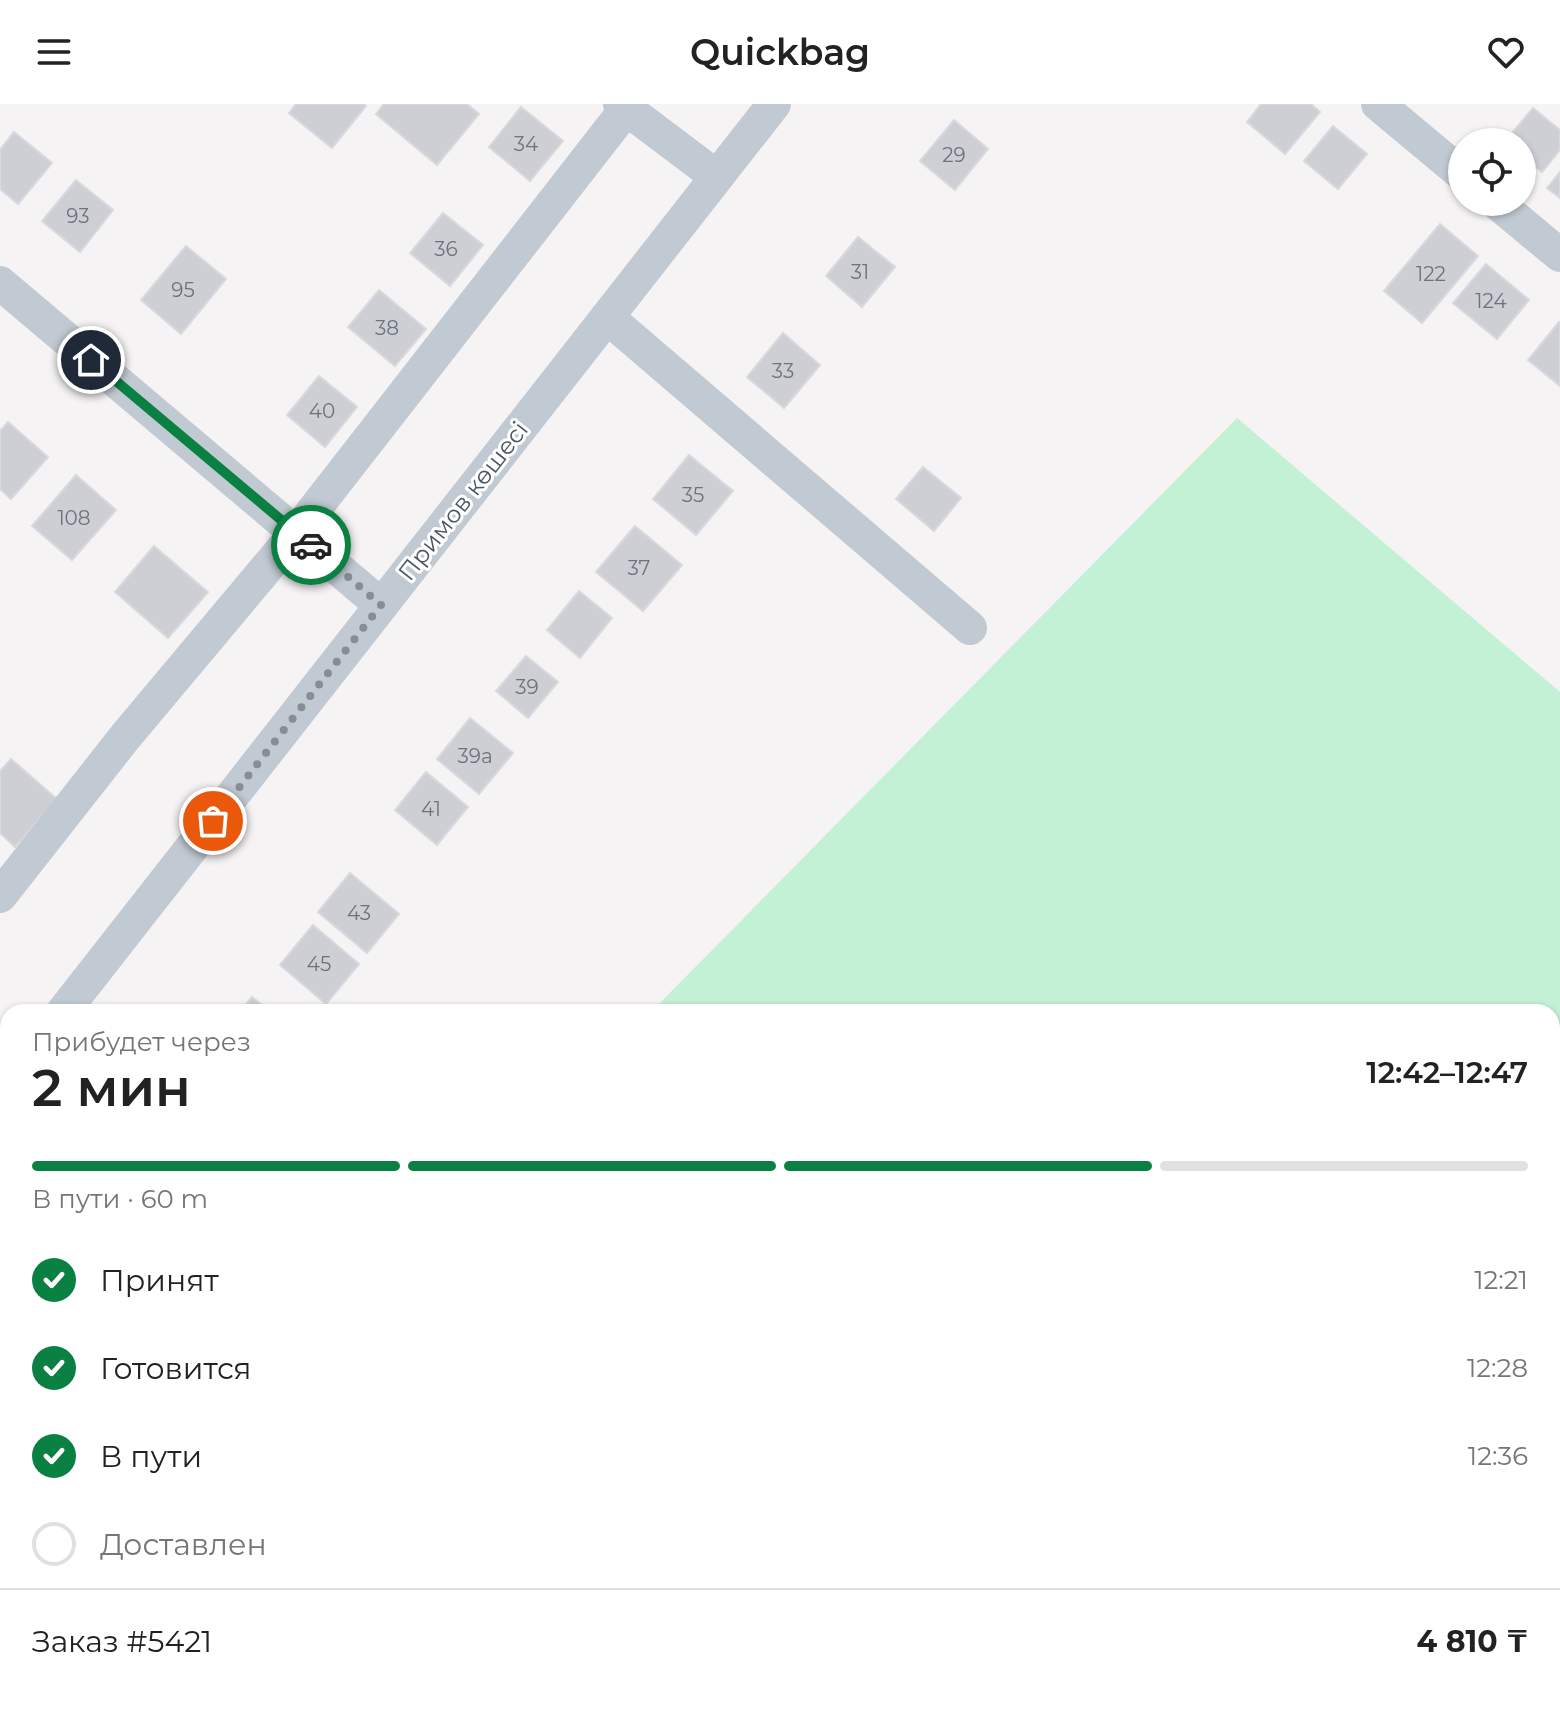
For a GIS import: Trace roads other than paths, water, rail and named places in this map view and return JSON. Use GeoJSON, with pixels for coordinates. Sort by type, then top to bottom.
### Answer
{"type":"FeatureCollection","features":[{"type":"Feature","properties":{"kind":"street","name":"Примов көшесі"},"geometry":{"type":"LineString","coordinates":[[69,1004],[774,104]]}},
{"type":"Feature","properties":{"kind":"street"},"geometry":{"type":"LineString","coordinates":[[1378,104],[1448,162]]}},
{"type":"Feature","properties":{"kind":"street"},"geometry":{"type":"LineString","coordinates":[[0,896],[125,737],[296,533],[625,106],[717,177]]}},
{"type":"Feature","properties":{"kind":"street"},"geometry":{"type":"LineString","coordinates":[[1513,216],[1560,255]]}},
{"type":"Feature","properties":{"kind":"street"},"geometry":{"type":"LineString","coordinates":[[0,283],[381,605]]}},
{"type":"Feature","properties":{"kind":"street"},"geometry":{"type":"LineString","coordinates":[[607,317],[970,628]]}}]}
